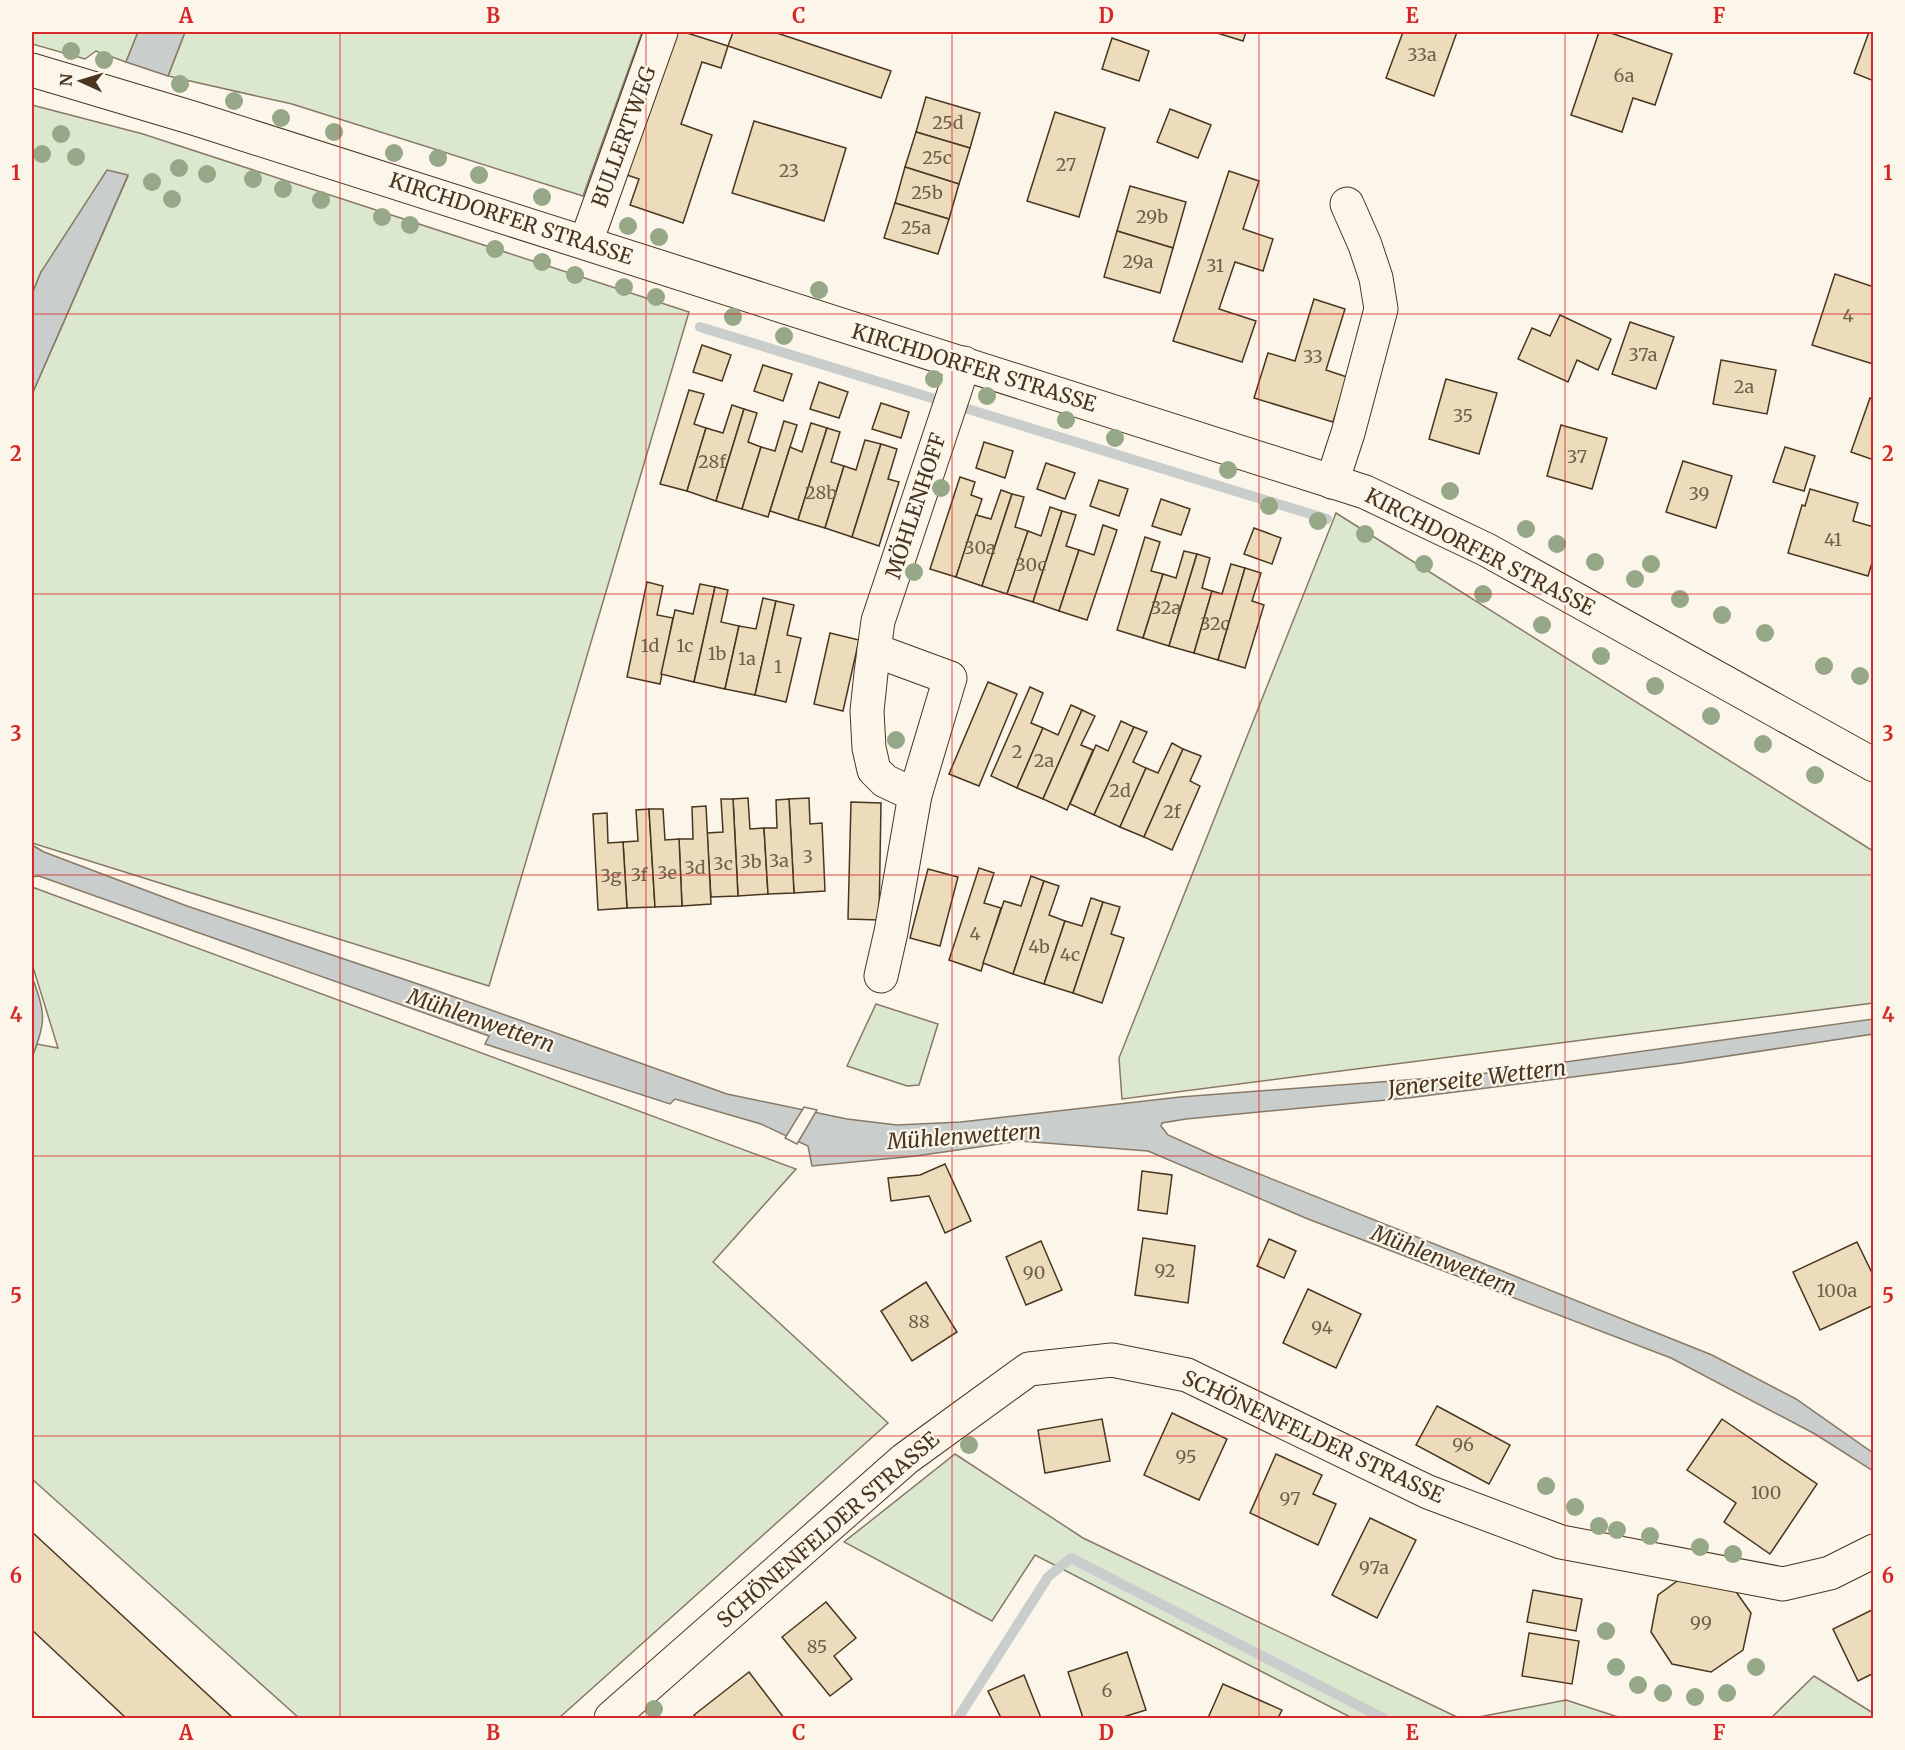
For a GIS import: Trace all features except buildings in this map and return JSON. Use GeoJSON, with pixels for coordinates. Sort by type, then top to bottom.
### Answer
{"type":"FeatureCollection","features":[{"type":"Feature","properties":{"kind":"street","name":"BULLERTWEG"},"geometry":{"type":"LineString","coordinates":[[586,242],[662,32]]}},
{"type":"Feature","properties":{"kind":"street","name":"KIRCHDORFER STRASSE"},"geometry":{"type":"LineString","coordinates":[[32,70],[193,118],[586,242],[832,324],[954,389],[1365,492],[1487,550],[1874,765]]}},
{"type":"Feature","properties":{"kind":"street"},"geometry":{"type":"LineString","coordinates":[[1332,482],[1348,433],[1381,309],[1376,278],[1365,244],[1347,204]]}},
{"type":"Feature","properties":{"kind":"street","name":"MÖHLENHOFF"},"geometry":{"type":"LineString","coordinates":[[915,795],[885,781],[874,771],[869,748],[867,711],[878,621],[954,389]]}},
{"type":"Feature","properties":{"kind":"street"},"geometry":{"type":"LineString","coordinates":[[874,650],[950,678],[915,795],[881,976]]}},
{"type":"Feature","properties":{"kind":"street","name":"SCHÖNENFELDER STRASSE"},"geometry":{"type":"LineString","coordinates":[[611,1719],[904,1459],[1029,1369],[1112,1360],[1187,1375],[1428,1492],[1561,1542],[1783,1584],[1830,1573],[1874,1551]]}},
{"type":"Feature","properties":{"kind":"green space"},"geometry":{"type":"Polygon","coordinates":[[[32,32],[138,32],[126,62],[96,51],[85,59],[32,44],[32,32]]]}},
{"type":"Feature","properties":{"kind":"green space"},"geometry":{"type":"Polygon","coordinates":[[[185,32],[642,32],[583,196],[292,104],[168,76],[185,32]]]}},
{"type":"Feature","properties":{"kind":"green space"},"geometry":{"type":"Polygon","coordinates":[[[32,105],[143,134],[689,312],[489,986],[32,843],[33,392],[128,176],[41,272],[32,294],[32,105]]]}},
{"type":"Feature","properties":{"kind":"green space"},"geometry":{"type":"Polygon","coordinates":[[[1336,513],[1873,851],[1873,1003],[1122,1099],[1119,1058],[1336,513]]]}},
{"type":"Feature","properties":{"kind":"green space"},"geometry":{"type":"Polygon","coordinates":[[[32,887],[796,1169],[713,1262],[888,1423],[559,1718],[299,1718],[32,1479],[32,1057],[37,1044],[58,1048],[32,964],[32,887]]]}},
{"type":"Feature","properties":{"kind":"green space"},"geometry":{"type":"Polygon","coordinates":[[[876,1004],[938,1024],[919,1085],[907,1086],[847,1066],[876,1004]]]}},
{"type":"Feature","properties":{"kind":"green space"},"geometry":{"type":"Polygon","coordinates":[[[955,1454],[1083,1538],[1459,1718],[1352,1718],[1035,1555],[992,1621],[844,1542],[955,1454]]]}},
{"type":"Feature","properties":{"kind":"green space"},"geometry":{"type":"Polygon","coordinates":[[[1814,1676],[1873,1713],[1873,1718],[1771,1718],[1814,1676]]]}},
{"type":"Feature","properties":{"kind":"green space"},"geometry":{"type":"Polygon","coordinates":[[[1566,1700],[1621,1718],[1474,1718],[1566,1700]]]}},
{"type":"Feature","properties":{"kind":"water"},"geometry":{"type":"Polygon","coordinates":[[[138,32],[185,32],[168,76],[126,62],[138,32]]]}},
{"type":"Feature","properties":{"kind":"water"},"geometry":{"type":"Polygon","coordinates":[[[107,170],[128,175],[33,392],[32,399],[32,294],[41,272],[107,170]]]}},
{"type":"Feature","properties":{"kind":"water"},"geometry":{"type":"Polygon","coordinates":[[[32,845],[44,852],[187,906],[421,985],[727,1094],[847,1119],[897,1125],[961,1122],[1180,1097],[1473,1075],[1873,1019],[1873,1034],[1682,1063],[1408,1098],[1186,1119],[1162,1123],[1161,1126],[1168,1135],[1217,1157],[1712,1355],[1796,1399],[1873,1453],[1873,1471],[1815,1434],[1671,1358],[1308,1219],[1148,1151],[1020,1141],[916,1156],[812,1166],[808,1146],[761,1124],[675,1099],[670,1104],[485,1044],[489,1036],[39,876],[32,877],[32,845]]]}},
{"type":"Feature","properties":{"kind":"water"},"geometry":{"type":"Polygon","coordinates":[[[32,977],[40,999],[42,1026],[32,1057],[32,977]]]}},
{"type":"Feature","properties":{"kind":"pier"},"geometry":{"type":"Polygon","coordinates":[[[804,1107],[817,1110],[797,1144],[785,1138],[804,1107]]]}},
{"type":"Feature","properties":{"kind":"waterway"},"geometry":{"type":"LineString","coordinates":[[700,327],[1327,519]]}},
{"type":"Feature","properties":{"kind":"waterway"},"geometry":{"type":"LineString","coordinates":[[958,1718],[1048,1577],[1071,1558],[1383,1718]]}},
{"type":"Feature","properties":{"kind":"water label","name":"Mühlenwettern"},"geometry":{"type":"Point","coordinates":[481,1020]}},
{"type":"Feature","properties":{"kind":"water label","name":"Jenerseite Wettern"},"geometry":{"type":"Point","coordinates":[1477,1078]}},
{"type":"Feature","properties":{"kind":"water label","name":"Mühlenwettern"},"geometry":{"type":"Point","coordinates":[964,1136]}},
{"type":"Feature","properties":{"kind":"water label","name":"Mühlenwettern"},"geometry":{"type":"Point","coordinates":[1444,1260]}}]}
